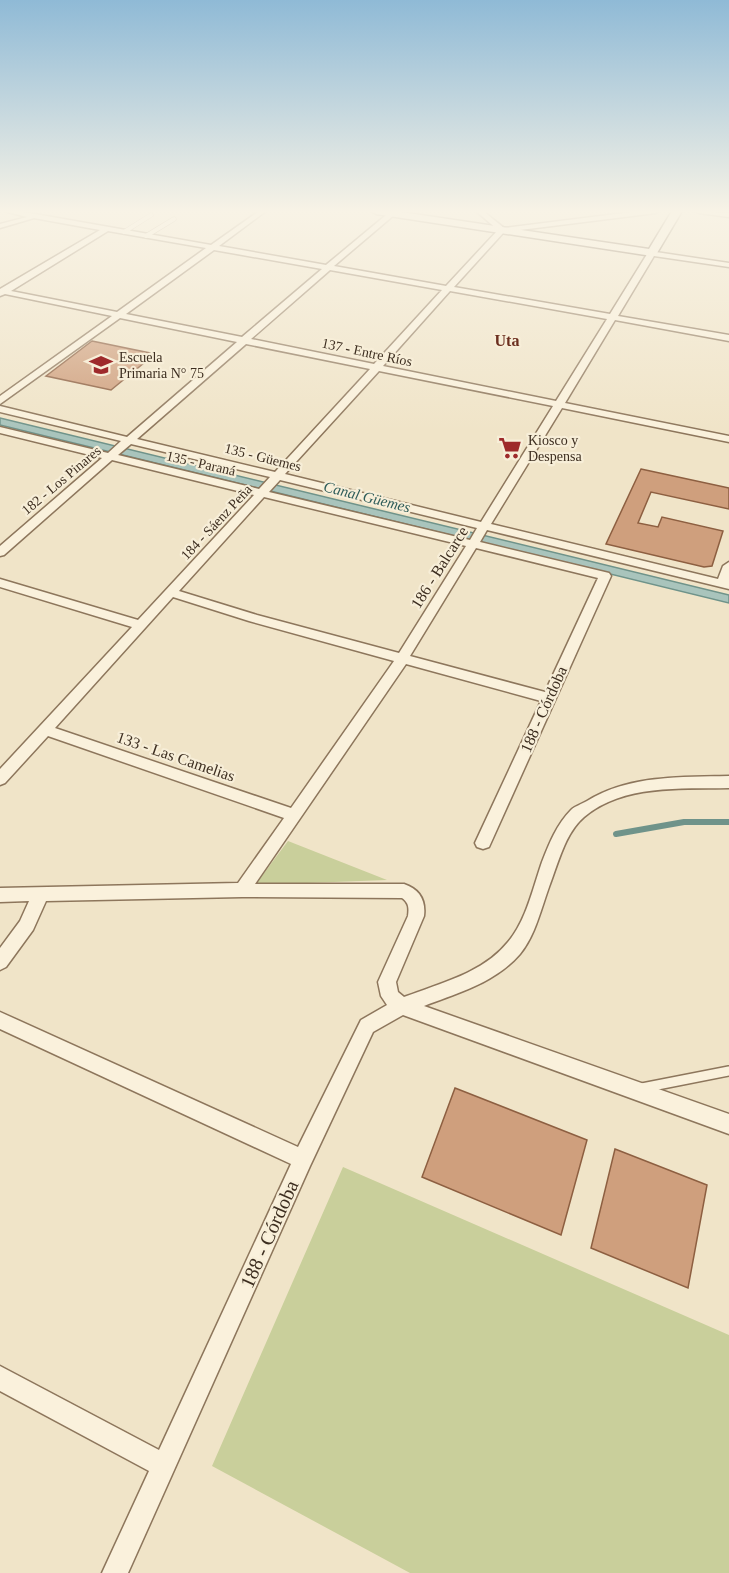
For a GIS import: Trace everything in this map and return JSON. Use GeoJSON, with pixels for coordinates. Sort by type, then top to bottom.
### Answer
{"type":"FeatureCollection","features":[{"type":"Feature","properties":{"kind":"street"},"geometry":{"type":"LineString","coordinates":[[0,401],[162,284]]}},
{"type":"Feature","properties":{"kind":"street","name":"182 - Los Pinares"},"geometry":{"type":"LineString","coordinates":[[0,552],[307,284]]}},
{"type":"Feature","properties":{"kind":"street"},"geometry":{"type":"LineString","coordinates":[[424,284],[729,338]]}},
{"type":"Feature","properties":{"kind":"street","name":"184 - Sáenz Peña"},"geometry":{"type":"LineString","coordinates":[[0,779],[454,284]]}},
{"type":"Feature","properties":{"kind":"street","name":"186 - Balcarce"},"geometry":{"type":"LineString","coordinates":[[242,890],[402,659],[634,284]]}},
{"type":"Feature","properties":{"kind":"street","name":"137 - Entre Ríos"},"geometry":{"type":"LineString","coordinates":[[1,292],[729,439]]}},
{"type":"Feature","properties":{"kind":"street","name":"135 - Güemes"},"geometry":{"type":"LineString","coordinates":[[0,409],[129,442],[270,485],[480,536],[726,584]]}},
{"type":"Feature","properties":{"kind":"street","name":"135 - Paraná"},"geometry":{"type":"LineString","coordinates":[[0,430],[112,456],[270,485],[480,536],[604,576]]}},
{"type":"Feature","properties":{"kind":"street"},"geometry":{"type":"LineString","coordinates":[[726,584],[729,566]]}},
{"type":"Feature","properties":{"kind":"street","name":"188 - Córdoba"},"geometry":{"type":"LineString","coordinates":[[483,843],[604,576]]}},
{"type":"Feature","properties":{"kind":"street"},"geometry":{"type":"LineString","coordinates":[[0,583],[140,625]]}},
{"type":"Feature","properties":{"kind":"street"},"geometry":{"type":"LineString","coordinates":[[170,592],[402,659],[548,698]]}},
{"type":"Feature","properties":{"kind":"street","name":"133 - Las Camelias"},"geometry":{"type":"LineString","coordinates":[[46,730],[294,815]]}},
{"type":"Feature","properties":{"kind":"street","name":"188 - Córdoba"},"geometry":{"type":"LineString","coordinates":[[115,1573],[303,1159],[367,1026],[402,1006],[476,978],[499,963],[514,947],[525,930],[558,842],[578,814],[608,795],[627,789],[674,783],[729,782]]}},
{"type":"Feature","properties":{"kind":"street"},"geometry":{"type":"LineString","coordinates":[[0,895],[242,890],[404,891],[415,900],[418,908],[387,982],[390,996],[402,1006],[729,1124]]}},
{"type":"Feature","properties":{"kind":"street"},"geometry":{"type":"LineString","coordinates":[[0,962],[27,925],[40,895]]}},
{"type":"Feature","properties":{"kind":"street"},"geometry":{"type":"LineString","coordinates":[[0,1020],[303,1159]]}},
{"type":"Feature","properties":{"kind":"street"},"geometry":{"type":"LineString","coordinates":[[0,1378],[165,1466]]}},
{"type":"Feature","properties":{"kind":"lane"},"geometry":{"type":"LineString","coordinates":[[634,1090],[729,1071]]}},
{"type":"Feature","properties":{"kind":"green space"},"geometry":{"type":"Polygon","coordinates":[[[288,841],[387,880],[255,885],[288,841]]]}},
{"type":"Feature","properties":{"kind":"green space"},"geometry":{"type":"Polygon","coordinates":[[[343,1167],[729,1335],[729,1573],[410,1573],[212,1466],[343,1167]]]}},
{"type":"Feature","properties":{"kind":"water","name":"Canal Güemes"},"geometry":{"type":"Polygon","coordinates":[[[0,418],[729,595],[729,603],[0,425],[0,418]]]}},
{"type":"Feature","properties":{"kind":"building","name":"Escuela Primaria N° 75"},"geometry":{"type":"Polygon","coordinates":[[[92,341],[155,354],[111,390],[46,376],[92,341]]]}},
{"type":"Feature","properties":{"kind":"building"},"geometry":{"type":"Polygon","coordinates":[[[641,469],[729,488],[729,509],[651,492],[638,523],[658,527],[662,517],[723,531],[712,566],[704,567],[606,544],[641,469]]]}},
{"type":"Feature","properties":{"kind":"building"},"geometry":{"type":"Polygon","coordinates":[[[455,1088],[587,1140],[561,1235],[422,1177],[455,1088]]]}},
{"type":"Feature","properties":{"kind":"building"},"geometry":{"type":"Polygon","coordinates":[[[615,1149],[707,1185],[688,1288],[591,1248],[615,1149]]]}},
{"type":"Feature","properties":{"kind":"waterway"},"geometry":{"type":"LineString","coordinates":[[616,834],[684,822],[729,822]]}},
{"type":"Feature","properties":{"kind":"place","name":"Escuela Primaria N° 75"},"geometry":{"type":"Point","coordinates":[101,365]}},
{"type":"Feature","properties":{"kind":"place","name":"Kiosco y Despensa"},"geometry":{"type":"Point","coordinates":[510,448]}},
{"type":"Feature","properties":{"kind":"district","name":"Uta"},"geometry":{"type":"Point","coordinates":[507,340]}}]}
